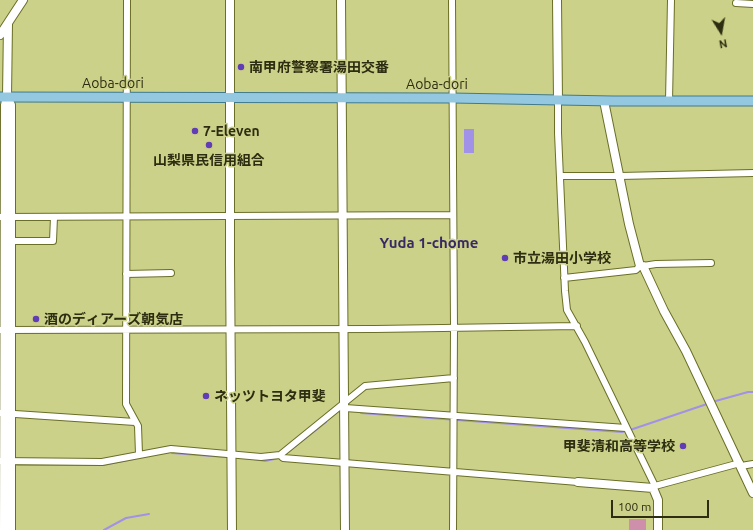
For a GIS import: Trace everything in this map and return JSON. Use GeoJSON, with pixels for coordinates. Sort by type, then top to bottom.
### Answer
{"type":"FeatureCollection","features":[{"type":"Feature","properties":{"kind":"main road","name":"Aoba-dori"},"geometry":{"type":"LineString","coordinates":[[4,97],[452,98],[604,101],[753,101]]}},
{"type":"Feature","properties":{"kind":"street"},"geometry":{"type":"LineString","coordinates":[[0,35],[23,0]]}},
{"type":"Feature","properties":{"kind":"street"},"geometry":{"type":"LineString","coordinates":[[127,0],[126,404],[138,426],[140,454]]}},
{"type":"Feature","properties":{"kind":"street"},"geometry":{"type":"LineString","coordinates":[[230,0],[230,329],[232,530]]}},
{"type":"Feature","properties":{"kind":"street"},"geometry":{"type":"LineString","coordinates":[[341,0],[345,530]]}},
{"type":"Feature","properties":{"kind":"street"},"geometry":{"type":"LineString","coordinates":[[452,0],[454,327],[453,530]]}},
{"type":"Feature","properties":{"kind":"street"},"geometry":{"type":"LineString","coordinates":[[557,0],[558,100],[564,291],[568,310],[654,487],[658,500],[658,530]]}},
{"type":"Feature","properties":{"kind":"street"},"geometry":{"type":"LineString","coordinates":[[670,101],[671,0]]}},
{"type":"Feature","properties":{"kind":"street"},"geometry":{"type":"LineString","coordinates":[[736,3],[753,4]]}},
{"type":"Feature","properties":{"kind":"street"},"geometry":{"type":"LineString","coordinates":[[4,530],[4,97],[8,23]]}},
{"type":"Feature","properties":{"kind":"street"},"geometry":{"type":"LineString","coordinates":[[604,101],[629,224],[641,266],[710,403],[753,493]]}},
{"type":"Feature","properties":{"kind":"street"},"geometry":{"type":"LineString","coordinates":[[560,176],[753,173]]}},
{"type":"Feature","properties":{"kind":"street"},"geometry":{"type":"LineString","coordinates":[[5,217],[453,215]]}},
{"type":"Feature","properties":{"kind":"street"},"geometry":{"type":"LineString","coordinates":[[11,241],[53,242],[54,216]]}},
{"type":"Feature","properties":{"kind":"street"},"geometry":{"type":"LineString","coordinates":[[5,217],[11,241],[5,330]]}},
{"type":"Feature","properties":{"kind":"street"},"geometry":{"type":"LineString","coordinates":[[564,278],[636,270],[641,266],[656,264],[711,263]]}},
{"type":"Feature","properties":{"kind":"street"},"geometry":{"type":"LineString","coordinates":[[126,274],[171,273]]}},
{"type":"Feature","properties":{"kind":"street"},"geometry":{"type":"LineString","coordinates":[[5,330],[577,326]]}},
{"type":"Feature","properties":{"kind":"street"},"geometry":{"type":"LineString","coordinates":[[281,456],[345,405],[365,386],[454,378]]}},
{"type":"Feature","properties":{"kind":"street"},"geometry":{"type":"LineString","coordinates":[[345,405],[454,418],[627,431]]}},
{"type":"Feature","properties":{"kind":"street"},"geometry":{"type":"LineString","coordinates":[[5,414],[136,422]]}},
{"type":"Feature","properties":{"kind":"street"},"geometry":{"type":"LineString","coordinates":[[5,461],[102,462],[171,449],[261,457],[281,456],[345,463],[654,487],[740,464],[753,464]]}},
{"type":"Feature","properties":{"kind":"street"},"geometry":{"type":"LineString","coordinates":[[5,461],[11,530]]}},
{"type":"Feature","properties":{"kind":"shaded area"},"geometry":{"type":"Polygon","coordinates":[[[464,129],[474,129],[474,153],[464,153],[464,129]]]}},
{"type":"Feature","properties":{"kind":"shaded area"},"geometry":{"type":"Polygon","coordinates":[[[629,519],[646,519],[646,530],[629,530],[629,519]]]}},
{"type":"Feature","properties":{"kind":"waterway"},"geometry":{"type":"LineString","coordinates":[[712,402],[753,392]]}},
{"type":"Feature","properties":{"kind":"waterway"},"geometry":{"type":"LineString","coordinates":[[630,430],[707,404]]}},
{"type":"Feature","properties":{"kind":"waterway"},"geometry":{"type":"LineString","coordinates":[[361,413],[622,432],[626,431]]}},
{"type":"Feature","properties":{"kind":"waterway"},"geometry":{"type":"LineString","coordinates":[[283,456],[326,422]]}},
{"type":"Feature","properties":{"kind":"waterway"},"geometry":{"type":"LineString","coordinates":[[172,453],[226,457]]}},
{"type":"Feature","properties":{"kind":"waterway"},"geometry":{"type":"LineString","coordinates":[[254,459],[265,461],[279,458]]}},
{"type":"Feature","properties":{"kind":"waterway"},"geometry":{"type":"LineString","coordinates":[[17,465],[103,465],[133,459]]}},
{"type":"Feature","properties":{"kind":"waterway"},"geometry":{"type":"LineString","coordinates":[[104,530],[126,518],[149,514]]}},
{"type":"Feature","properties":{"kind":"place","name":"南甲府警察署湯田交番"},"geometry":{"type":"Point","coordinates":[241,67]}},
{"type":"Feature","properties":{"kind":"place","name":"7-Eleven"},"geometry":{"type":"Point","coordinates":[195,131]}},
{"type":"Feature","properties":{"kind":"place","name":"山梨県民信用組合"},"geometry":{"type":"Point","coordinates":[209,145]}},
{"type":"Feature","properties":{"kind":"place","name":"市立湯田小学校"},"geometry":{"type":"Point","coordinates":[505,258]}},
{"type":"Feature","properties":{"kind":"place","name":"酒のディアーズ朝気店"},"geometry":{"type":"Point","coordinates":[36,319]}},
{"type":"Feature","properties":{"kind":"place","name":"ネッツトヨタ甲斐"},"geometry":{"type":"Point","coordinates":[206,396]}},
{"type":"Feature","properties":{"kind":"place","name":"甲斐清和高等学校"},"geometry":{"type":"Point","coordinates":[683,446]}},
{"type":"Feature","properties":{"kind":"district","name":"Yuda 1-chome"},"geometry":{"type":"Point","coordinates":[429,243]}}]}
